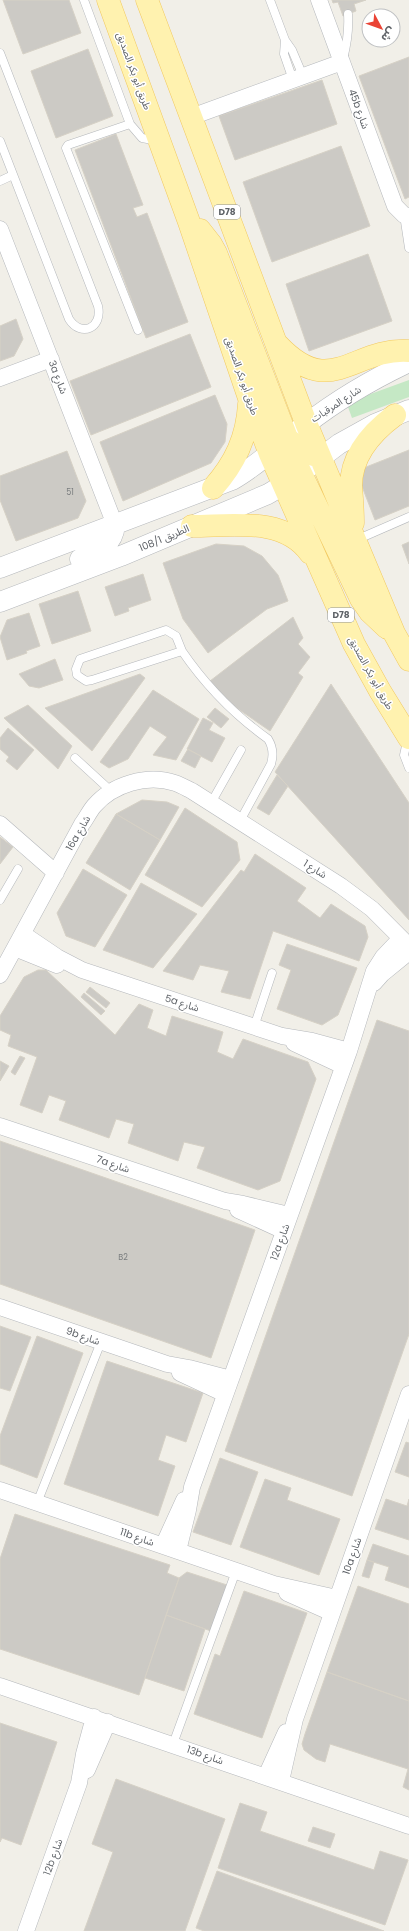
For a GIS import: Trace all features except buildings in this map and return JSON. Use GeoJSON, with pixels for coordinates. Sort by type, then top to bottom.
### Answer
{"type":"FeatureCollection","features":[{"type":"Feature","properties":{"kind":"main road","name":"طريق أبو بكر الصديق"},"geometry":{"type":"LineString","coordinates":[[108,0],[189,222],[250,401],[283,486],[354,644],[380,691],[409,737]]}},
{"type":"Feature","properties":{"kind":"main road","name":"D78"},"geometry":{"type":"LineString","coordinates":[[147,0],[306,424],[354,538],[404,646]]}},
{"type":"Feature","properties":{"kind":"main road"},"geometry":{"type":"LineString","coordinates":[[189,222],[205,235],[216,253],[287,438],[300,450],[320,457]]}},
{"type":"Feature","properties":{"kind":"main road"},"geometry":{"type":"LineString","coordinates":[[277,344],[290,358],[304,366],[320,371],[332,371],[344,368],[391,351],[409,351]]}},
{"type":"Feature","properties":{"kind":"main road"},"geometry":{"type":"LineString","coordinates":[[213,488],[228,471],[239,451],[248,418],[250,401]]}},
{"type":"Feature","properties":{"kind":"main road"},"geometry":{"type":"LineString","coordinates":[[354,538],[351,484],[355,463],[364,444],[378,428],[402,413]]}},
{"type":"Feature","properties":{"kind":"main road"},"geometry":{"type":"LineString","coordinates":[[270,454],[279,454],[289,458],[302,472],[360,599],[381,624],[404,646]]}},
{"type":"Feature","properties":{"kind":"main road"},"geometry":{"type":"LineString","coordinates":[[192,526],[259,526],[277,529],[294,537],[308,550],[320,568]]}},
{"type":"Feature","properties":{"kind":"street","name":"45b شارع"},"geometry":{"type":"LineString","coordinates":[[319,0],[395,206],[406,215]]}},
{"type":"Feature","properties":{"kind":"street"},"geometry":{"type":"LineString","coordinates":[[191,117],[342,62]]}},
{"type":"Feature","properties":{"kind":"street","name":"3a شارع"},"geometry":{"type":"LineString","coordinates":[[0,229],[115,525]]}},
{"type":"Feature","properties":{"kind":"street"},"geometry":{"type":"LineString","coordinates":[[0,378],[51,359]]}},
{"type":"Feature","properties":{"kind":"street","name":"شارع المرقبات"},"geometry":{"type":"LineString","coordinates":[[270,454],[287,438],[350,394],[409,362]]}},
{"type":"Feature","properties":{"kind":"street"},"geometry":{"type":"LineString","coordinates":[[320,457],[356,433],[402,413]]}},
{"type":"Feature","properties":{"kind":"street"},"geometry":{"type":"LineString","coordinates":[[0,568],[213,488],[245,472],[270,454]]}},
{"type":"Feature","properties":{"kind":"street","name":"108/1 الطريق"},"geometry":{"type":"LineString","coordinates":[[0,602],[121,556],[259,498],[283,486],[320,457]]}},
{"type":"Feature","properties":{"kind":"street"},"geometry":{"type":"LineString","coordinates":[[0,602],[18,586],[29,580],[104,548],[114,534],[115,525]]}},
{"type":"Feature","properties":{"kind":"street","name":"16a شارع"},"geometry":{"type":"LineString","coordinates":[[0,975],[94,806],[111,791],[132,782],[153,779],[175,783],[211,803]]}},
{"type":"Feature","properties":{"kind":"street","name":"شارع 1"},"geometry":{"type":"LineString","coordinates":[[211,803],[357,897],[386,922],[405,942]]}},
{"type":"Feature","properties":{"kind":"street"},"geometry":{"type":"LineString","coordinates":[[0,824],[56,872]]}},
{"type":"Feature","properties":{"kind":"street","name":"5a شارع"},"geometry":{"type":"LineString","coordinates":[[19,941],[46,962],[82,970],[282,1036],[312,1041],[349,1051]]}},
{"type":"Feature","properties":{"kind":"street","name":"12a شارع"},"geometry":{"type":"LineString","coordinates":[[170,1549],[180,1507],[192,1487],[226,1394],[349,1051],[370,979],[378,963],[405,942]]}},
{"type":"Feature","properties":{"kind":"street","name":"12a شارع"},"geometry":{"type":"LineString","coordinates":[[366,996],[382,974],[409,952]]}},
{"type":"Feature","properties":{"kind":"street","name":"5a شارع"},"geometry":{"type":"LineString","coordinates":[[282,1036],[302,1048],[343,1066]]}},
{"type":"Feature","properties":{"kind":"street","name":"7a شارع"},"geometry":{"type":"LineString","coordinates":[[0,1126],[225,1201],[290,1216]]}},
{"type":"Feature","properties":{"kind":"street","name":"7a شارع"},"geometry":{"type":"LineString","coordinates":[[225,1201],[247,1214],[284,1230]]}},
{"type":"Feature","properties":{"kind":"street","name":"9b شارع"},"geometry":{"type":"LineString","coordinates":[[0,1307],[167,1364],[231,1379]]}},
{"type":"Feature","properties":{"kind":"street","name":"9b شارع"},"geometry":{"type":"LineString","coordinates":[[167,1364],[187,1376],[226,1394]]}},
{"type":"Feature","properties":{"kind":"street","name":"10a شارع"},"geometry":{"type":"LineString","coordinates":[[274,1778],[283,1739],[295,1719],[409,1394]]}},
{"type":"Feature","properties":{"kind":"street","name":"11b شارع"},"geometry":{"type":"LineString","coordinates":[[0,1490],[274,1584],[337,1598]]}},
{"type":"Feature","properties":{"kind":"street","name":"11b شارع"},"geometry":{"type":"LineString","coordinates":[[274,1584],[294,1596],[332,1613]]}},
{"type":"Feature","properties":{"kind":"street","name":"13b شارع"},"geometry":{"type":"LineString","coordinates":[[0,1686],[274,1778],[409,1826]]}},
{"type":"Feature","properties":{"kind":"street","name":"12b شارع"},"geometry":{"type":"LineString","coordinates":[[26,1931],[79,1783],[94,1757],[101,1720]]}},
{"type":"Feature","properties":{"kind":"lane"},"geometry":{"type":"LineString","coordinates":[[84,0],[130,124],[142,138],[160,142]]}},
{"type":"Feature","properties":{"kind":"lane"},"geometry":{"type":"LineString","coordinates":[[270,0],[285,40],[285,58],[298,78]]}},
{"type":"Feature","properties":{"kind":"lane"},"geometry":{"type":"LineString","coordinates":[[342,62],[347,45],[349,27],[348,14]]}},
{"type":"Feature","properties":{"kind":"lane"},"geometry":{"type":"LineString","coordinates":[[0,53],[98,306],[100,314],[98,321],[93,326],[86,329],[79,329],[73,325],[69,319],[0,141]]}},
{"type":"Feature","properties":{"kind":"lane"},"geometry":{"type":"LineString","coordinates":[[130,124],[68,144],[66,148],[138,330]]}},
{"type":"Feature","properties":{"kind":"lane"},"geometry":{"type":"LineString","coordinates":[[0,181],[13,175]]}},
{"type":"Feature","properties":{"kind":"lane"},"geometry":{"type":"LineString","coordinates":[[406,215],[409,248]]}},
{"type":"Feature","properties":{"kind":"lane"},"geometry":{"type":"LineString","coordinates":[[354,538],[409,517]]}},
{"type":"Feature","properties":{"kind":"lane"},"geometry":{"type":"LineString","coordinates":[[182,650],[92,680],[81,679],[76,669],[80,660],[85,657],[160,631],[166,630],[176,636],[182,650],[209,688],[226,705],[268,739],[271,744],[273,751],[272,760],[240,822]]}},
{"type":"Feature","properties":{"kind":"lane"},"geometry":{"type":"LineString","coordinates":[[409,737],[404,755],[409,768]]}},
{"type":"Feature","properties":{"kind":"lane"},"geometry":{"type":"LineString","coordinates":[[211,803],[241,750]]}},
{"type":"Feature","properties":{"kind":"lane"},"geometry":{"type":"LineString","coordinates":[[75,758],[111,791]]}},
{"type":"Feature","properties":{"kind":"lane"},"geometry":{"type":"LineString","coordinates":[[0,900],[18,869]]}},
{"type":"Feature","properties":{"kind":"lane"},"geometry":{"type":"LineString","coordinates":[[254,1027],[272,973]]}},
{"type":"Feature","properties":{"kind":"lane"},"geometry":{"type":"LineString","coordinates":[[37,1503],[101,1342]]}},
{"type":"Feature","properties":{"kind":"lane"},"geometry":{"type":"LineString","coordinates":[[173,1744],[236,1571]]}},
{"type":"Feature","properties":{"kind":"green space"},"geometry":{"type":"Polygon","coordinates":[[[409,380],[409,397],[352,418],[348,407],[365,396],[409,380]]]}}]}
